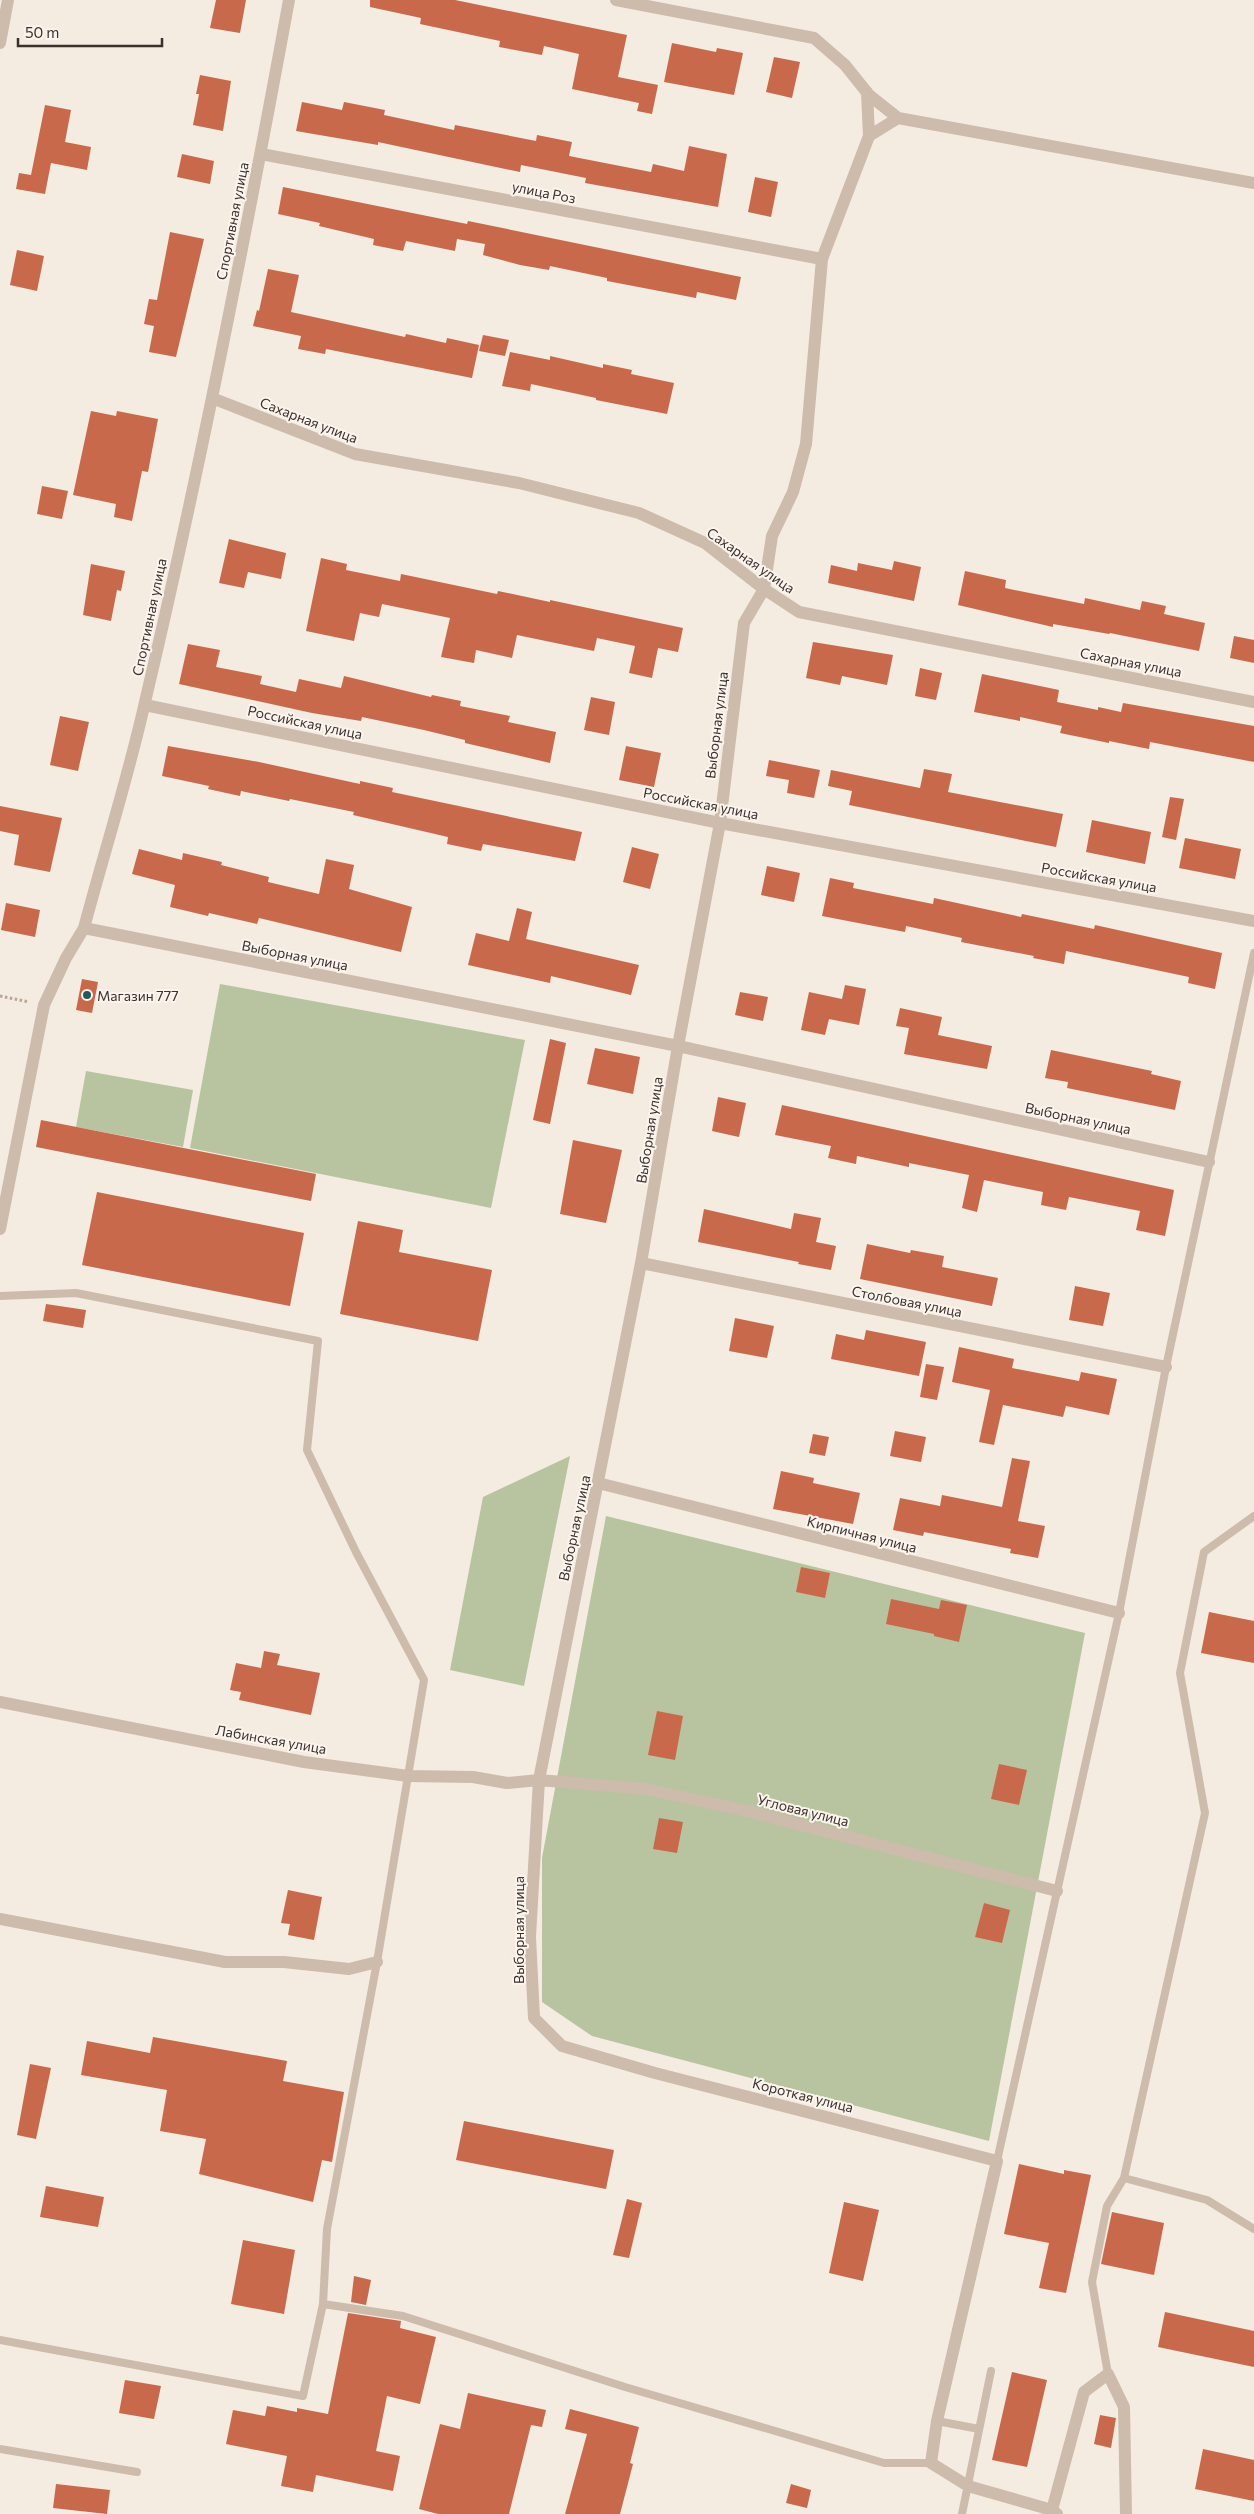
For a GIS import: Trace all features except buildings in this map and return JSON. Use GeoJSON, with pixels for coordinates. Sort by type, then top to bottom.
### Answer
{"type":"FeatureCollection","features":[{"type":"Feature","properties":{"kind":"street"},"geometry":{"type":"LineString","coordinates":[[0,43],[8,0]]}},
{"type":"Feature","properties":{"kind":"street","name":"Спортивная улица"},"geometry":{"type":"LineString","coordinates":[[0,1229],[44,1005],[66,958],[84,928],[145,705],[212,398],[261,154],[289,0]]}},
{"type":"Feature","properties":{"kind":"street"},"geometry":{"type":"LineString","coordinates":[[616,0],[814,38],[844,65],[867,92],[898,118],[1254,183]]}},
{"type":"Feature","properties":{"kind":"street"},"geometry":{"type":"LineString","coordinates":[[764,589],[772,536],[792,492],[806,444],[822,259],[869,136],[867,92]]}},
{"type":"Feature","properties":{"kind":"street"},"geometry":{"type":"LineString","coordinates":[[869,136],[898,118]]}},
{"type":"Feature","properties":{"kind":"street","name":"улица Роз"},"geometry":{"type":"LineString","coordinates":[[261,154],[822,259]]}},
{"type":"Feature","properties":{"kind":"street","name":"Сахарная улица"},"geometry":{"type":"LineString","coordinates":[[212,398],[354,454],[519,483],[639,513],[705,543],[764,589],[799,612],[1254,702]]}},
{"type":"Feature","properties":{"kind":"street","name":"Выборная улица"},"geometry":{"type":"LineString","coordinates":[[534,2018],[530,1937],[539,1780],[642,1263],[678,1046],[720,823],[744,623],[764,589]]}},
{"type":"Feature","properties":{"kind":"street","name":"Российская улица"},"geometry":{"type":"LineString","coordinates":[[145,705],[720,823],[1254,921]]}},
{"type":"Feature","properties":{"kind":"street","name":"Выборная улица"},"geometry":{"type":"LineString","coordinates":[[84,928],[678,1046],[1209,1162]]}},
{"type":"Feature","properties":{"kind":"street","name":"Столбовая улица"},"geometry":{"type":"LineString","coordinates":[[642,1263],[1166,1367]]}},
{"type":"Feature","properties":{"kind":"street","name":"Кирпичная улица"},"geometry":{"type":"LineString","coordinates":[[598,1484],[1119,1613]]}},
{"type":"Feature","properties":{"kind":"street","name":"Лабинская улица"},"geometry":{"type":"LineString","coordinates":[[0,1702],[304,1762],[408,1776],[473,1777],[507,1782],[539,1780]]}},
{"type":"Feature","properties":{"kind":"street","name":"Угловая улица"},"geometry":{"type":"LineString","coordinates":[[539,1780],[646,1789],[747,1811],[1057,1891]]}},
{"type":"Feature","properties":{"kind":"street"},"geometry":{"type":"LineString","coordinates":[[0,1919],[225,1962],[284,1962],[349,1969],[377,1962]]}},
{"type":"Feature","properties":{"kind":"street","name":"Короткая улица"},"geometry":{"type":"LineString","coordinates":[[534,2018],[562,2046],[674,2078],[997,2162]]}},
{"type":"Feature","properties":{"kind":"street"},"geometry":{"type":"LineString","coordinates":[[997,2162],[937,2420],[931,2463],[968,2486],[1054,2512],[1084,2392],[1108,2374],[1124,2406],[1126,2514]]}},
{"type":"Feature","properties":{"kind":"lane"},"geometry":{"type":"LineString","coordinates":[[997,2162],[1119,1613],[1166,1367],[1254,953]]}},
{"type":"Feature","properties":{"kind":"lane"},"geometry":{"type":"LineString","coordinates":[[0,1296],[76,1294],[318,1341],[306,1450],[356,1552],[424,1680],[377,1962],[327,2229],[323,2304],[303,2396],[0,2340]]}},
{"type":"Feature","properties":{"kind":"lane"},"geometry":{"type":"LineString","coordinates":[[1108,2374],[1092,2282],[1107,2206],[1124,2178],[1206,1814],[1180,1672],[1204,1552],[1254,1516]]}},
{"type":"Feature","properties":{"kind":"lane"},"geometry":{"type":"LineString","coordinates":[[1124,2178],[1207,2200],[1254,2230]]}},
{"type":"Feature","properties":{"kind":"lane"},"geometry":{"type":"LineString","coordinates":[[323,2304],[403,2316],[624,2387],[884,2463],[931,2463]]}},
{"type":"Feature","properties":{"kind":"lane"},"geometry":{"type":"LineString","coordinates":[[962,2514],[991,2371]]}},
{"type":"Feature","properties":{"kind":"lane"},"geometry":{"type":"LineString","coordinates":[[937,2420],[979,2429]]}},
{"type":"Feature","properties":{"kind":"lane"},"geometry":{"type":"LineString","coordinates":[[0,2449],[137,2472]]}},
{"type":"Feature","properties":{"kind":"path"},"geometry":{"type":"LineString","coordinates":[[0,996],[44,1005]]}},
{"type":"Feature","properties":{"kind":"green space"},"geometry":{"type":"Polygon","coordinates":[[[220,984],[525,1040],[491,1208],[190,1148],[220,984]]]}},
{"type":"Feature","properties":{"kind":"green space"},"geometry":{"type":"Polygon","coordinates":[[[86,1071],[193,1090],[183,1147],[76,1127],[86,1071]]]}},
{"type":"Feature","properties":{"kind":"green space"},"geometry":{"type":"Polygon","coordinates":[[[570,1456],[524,1686],[450,1670],[483,1497],[570,1456]]]}},
{"type":"Feature","properties":{"kind":"green space"},"geometry":{"type":"Polygon","coordinates":[[[606,1516],[1085,1633],[989,2141],[592,2036],[542,2002],[542,1858],[606,1516]]]}},
{"type":"Feature","properties":{"kind":"place","name":"Магазин 777"},"geometry":{"type":"Point","coordinates":[87,995]}}]}
